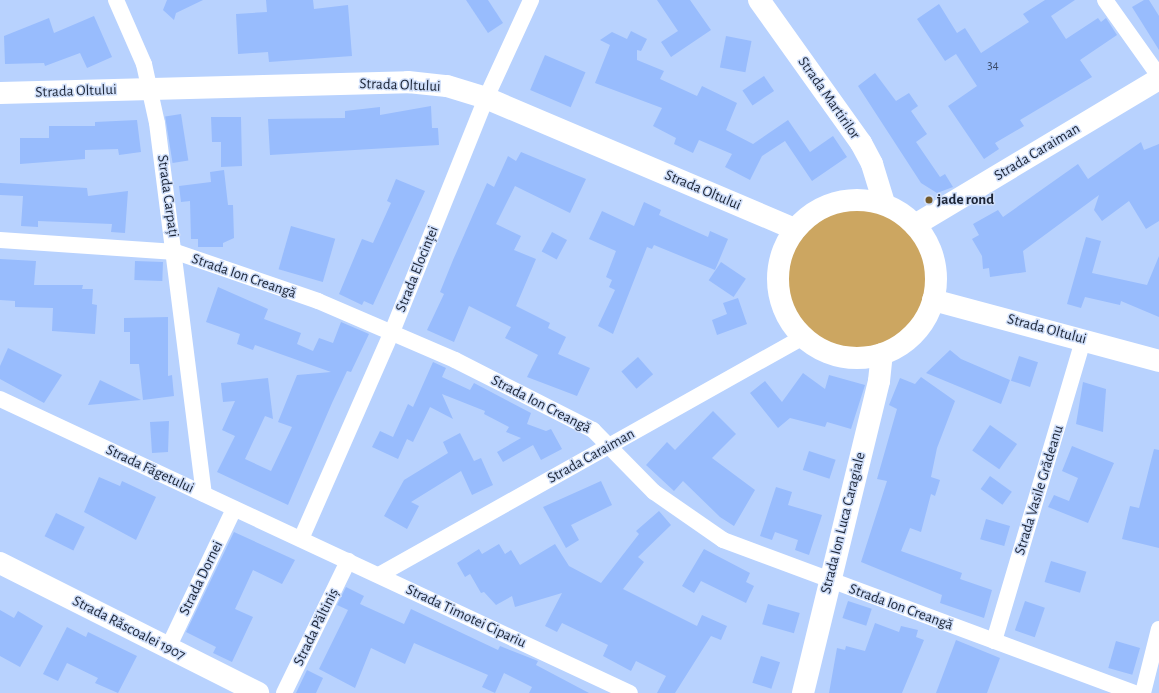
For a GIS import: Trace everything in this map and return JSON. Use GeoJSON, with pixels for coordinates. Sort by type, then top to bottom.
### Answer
{"type":"FeatureCollection","features":[{"type":"Feature","properties":{"kind":"main road","name":"Strada Martirilor"},"geometry":{"type":"LineString","coordinates":[[759,0],[861,143],[872,164],[884,203]]}},
{"type":"Feature","properties":{"kind":"main road","name":"Strada Caraiman"},"geometry":{"type":"LineString","coordinates":[[915,225],[1159,79]]}},
{"type":"Feature","properties":{"kind":"main road","name":"Strada Oltului"},"geometry":{"type":"LineString","coordinates":[[0,93],[408,82],[447,86],[486,98],[795,229]]}},
{"type":"Feature","properties":{"kind":"main road"},"geometry":{"type":"LineString","coordinates":[[854,199],[884,203],[915,225],[934,262],[933,300],[920,328],[908,340],[882,354],[847,357],[814,347],[803,337],[783,308],[778,286],[784,248],[795,229],[828,205],[854,199]]}},
{"type":"Feature","properties":{"kind":"main road","name":"Strada Oltului"},"geometry":{"type":"LineString","coordinates":[[933,300],[1084,338],[1159,361]]}},
{"type":"Feature","properties":{"kind":"main road","name":"Strada Ion Luca Caragiale"},"geometry":{"type":"LineString","coordinates":[[803,693],[828,580],[879,381],[882,354]]}},
{"type":"Feature","properties":{"kind":"main road","name":"Strada Răscoalei 1907"},"geometry":{"type":"LineString","coordinates":[[0,562],[258,693]]}},
{"type":"Feature","properties":{"kind":"street","name":"Strada Carpați"},"geometry":{"type":"LineString","coordinates":[[116,0],[150,88],[176,252],[204,494]]}},
{"type":"Feature","properties":{"kind":"street","name":"Strada Elocinței"},"geometry":{"type":"LineString","coordinates":[[301,539],[392,332],[486,98],[531,0]]}},
{"type":"Feature","properties":{"kind":"street"},"geometry":{"type":"LineString","coordinates":[[1105,0],[1159,76]]}},
{"type":"Feature","properties":{"kind":"street","name":"Strada Ion Creangă"},"geometry":{"type":"LineString","coordinates":[[0,240],[176,252],[318,301],[392,332],[593,430],[610,445],[654,492],[697,525],[771,560],[1134,693]]}},
{"type":"Feature","properties":{"kind":"street","name":"Strada Caraiman"},"geometry":{"type":"LineString","coordinates":[[379,575],[803,337]]}},
{"type":"Feature","properties":{"kind":"street","name":"Strada Vasile Grădeanu"},"geometry":{"type":"LineString","coordinates":[[994,641],[1084,338]]}},
{"type":"Feature","properties":{"kind":"street","name":"Strada Făgetului"},"geometry":{"type":"LineString","coordinates":[[0,399],[301,539]]}},
{"type":"Feature","properties":{"kind":"street","name":"Strada Dornei"},"geometry":{"type":"LineString","coordinates":[[168,648],[234,509]]}},
{"type":"Feature","properties":{"kind":"street","name":"Strada Timotei Cipariu"},"geometry":{"type":"LineString","coordinates":[[301,539],[630,693]]}},
{"type":"Feature","properties":{"kind":"street","name":"Strada Păltiniș"},"geometry":{"type":"LineString","coordinates":[[284,693],[348,561]]}},
{"type":"Feature","properties":{"kind":"street"},"geometry":{"type":"LineString","coordinates":[[1143,693],[1159,629]]}},
{"type":"Feature","properties":{"kind":"shaded area"},"geometry":{"type":"Polygon","coordinates":[[[849,200],[865,200],[880,203],[894,209],[913,223],[923,235],[933,256],[936,279],[933,302],[923,323],[913,335],[901,345],[880,355],[865,358],[849,358],[834,355],[813,345],[801,335],[791,323],[781,302],[778,287],[778,271],[781,256],[791,235],[801,223],[813,213],[834,203],[849,200]]]}},
{"type":"Feature","properties":{"kind":"building"},"geometry":{"type":"Polygon","coordinates":[[[167,0],[203,0],[176,13],[174,20],[163,10],[167,0]]]}},
{"type":"Feature","properties":{"kind":"building"},"geometry":{"type":"Polygon","coordinates":[[[266,0],[313,0],[314,9],[348,5],[352,56],[269,62],[268,52],[238,54],[236,14],[267,12],[266,0]]]}},
{"type":"Feature","properties":{"kind":"building"},"geometry":{"type":"Polygon","coordinates":[[[466,0],[488,0],[503,23],[488,33],[466,0]]]}},
{"type":"Feature","properties":{"kind":"building"},"geometry":{"type":"Polygon","coordinates":[[[657,0],[690,0],[711,30],[671,57],[661,42],[678,31],[657,0]]]}},
{"type":"Feature","properties":{"kind":"building"},"geometry":{"type":"Polygon","coordinates":[[[1045,0],[1075,0],[1051,16],[1066,39],[1098,18],[1101,22],[1106,18],[1117,35],[1080,60],[1092,77],[1020,120],[1024,126],[995,143],[999,149],[984,159],[948,106],[977,86],[956,54],[945,61],[917,19],[939,4],[957,33],[965,28],[981,53],[1029,22],[1023,14],[1045,0]]]}},
{"type":"Feature","properties":{"kind":"building"},"geometry":{"type":"Polygon","coordinates":[[[1144,0],[1149,0],[1159,16],[1159,50],[1132,7],[1144,0]]]}},
{"type":"Feature","properties":{"kind":"building"},"geometry":{"type":"Polygon","coordinates":[[[94,16],[112,57],[87,68],[80,53],[45,66],[44,63],[5,64],[4,36],[49,18],[54,33],[94,16]]]}},
{"type":"Feature","properties":{"kind":"building"},"geometry":{"type":"Polygon","coordinates":[[[631,31],[647,39],[641,51],[637,50],[637,60],[664,71],[660,79],[697,96],[702,86],[737,103],[726,130],[753,144],[788,120],[810,152],[833,136],[847,157],[812,181],[785,141],[762,156],[750,180],[725,167],[732,154],[699,140],[693,153],[674,144],[676,138],[653,126],[662,108],[595,83],[610,45],[600,40],[612,32],[627,39],[631,31]]]}},
{"type":"Feature","properties":{"kind":"building"},"geometry":{"type":"Polygon","coordinates":[[[726,36],[752,41],[745,72],[720,67],[726,36]]]}},
{"type":"Feature","properties":{"kind":"building"},"geometry":{"type":"Polygon","coordinates":[[[545,55],[586,72],[571,107],[530,90],[545,55]]]}},
{"type":"Feature","properties":{"kind":"building"},"geometry":{"type":"Polygon","coordinates":[[[875,73],[896,101],[909,93],[918,106],[911,111],[927,134],[916,142],[940,177],[945,174],[953,187],[937,193],[921,183],[858,86],[875,73]]]}},
{"type":"Feature","properties":{"kind":"building"},"geometry":{"type":"Polygon","coordinates":[[[764,76],[774,91],[753,105],[742,91],[764,76]]]}},
{"type":"Feature","properties":{"kind":"building"},"geometry":{"type":"Polygon","coordinates":[[[431,106],[432,128],[438,128],[439,145],[270,155],[268,119],[345,118],[345,111],[380,107],[380,115],[431,106]]]}},
{"type":"Feature","properties":{"kind":"building"},"geometry":{"type":"Polygon","coordinates":[[[181,114],[188,160],[173,163],[165,117],[181,114]]]}},
{"type":"Feature","properties":{"kind":"building"},"geometry":{"type":"Polygon","coordinates":[[[211,117],[241,117],[242,166],[221,167],[221,142],[212,142],[211,117]]]}},
{"type":"Feature","properties":{"kind":"building"},"geometry":{"type":"Polygon","coordinates":[[[137,120],[141,152],[119,155],[118,149],[85,150],[85,159],[20,164],[20,138],[49,138],[49,126],[95,126],[95,122],[137,120]]]}},
{"type":"Feature","properties":{"kind":"building"},"geometry":{"type":"Polygon","coordinates":[[[1141,142],[1144,150],[1159,144],[1159,221],[1146,229],[1129,201],[1102,221],[1094,210],[1099,195],[1023,251],[1026,272],[990,277],[989,268],[983,269],[982,256],[972,239],[979,235],[973,224],[998,210],[1003,217],[1078,164],[1088,179],[1141,142]]]}},
{"type":"Feature","properties":{"kind":"building"},"geometry":{"type":"Polygon","coordinates":[[[521,152],[586,179],[570,213],[515,186],[496,224],[521,236],[514,250],[536,259],[516,306],[550,323],[548,328],[566,337],[558,354],[590,368],[577,396],[527,377],[538,355],[505,338],[511,327],[469,306],[454,342],[427,330],[444,294],[440,292],[453,260],[487,183],[494,187],[508,156],[516,161],[521,152]]]}},
{"type":"Feature","properties":{"kind":"building"},"geometry":{"type":"Polygon","coordinates":[[[224,170],[228,205],[233,205],[234,238],[223,243],[223,247],[198,247],[198,239],[191,239],[190,201],[181,202],[179,186],[211,182],[210,172],[224,170]]]}},
{"type":"Feature","properties":{"kind":"building"},"geometry":{"type":"Polygon","coordinates":[[[396,179],[425,191],[373,305],[364,301],[362,305],[339,294],[362,239],[373,243],[391,203],[387,201],[396,179]]]}},
{"type":"Feature","properties":{"kind":"building"},"geometry":{"type":"Polygon","coordinates":[[[0,183],[87,188],[88,196],[128,191],[125,233],[111,232],[112,224],[38,221],[38,227],[21,226],[23,196],[0,195],[0,183]]]}},
{"type":"Feature","properties":{"kind":"building"},"geometry":{"type":"Polygon","coordinates":[[[644,202],[661,210],[659,215],[708,237],[710,231],[728,239],[715,270],[654,245],[652,249],[647,247],[613,334],[598,326],[615,290],[609,287],[612,280],[606,277],[616,251],[589,239],[602,211],[634,226],[644,202]]]}},
{"type":"Feature","properties":{"kind":"building"},"geometry":{"type":"Polygon","coordinates":[[[291,226],[335,239],[323,282],[279,269],[291,226]]]}},
{"type":"Feature","properties":{"kind":"building"},"geometry":{"type":"Polygon","coordinates":[[[552,232],[567,240],[557,259],[542,251],[552,232]]]}},
{"type":"Feature","properties":{"kind":"building"},"geometry":{"type":"Polygon","coordinates":[[[1086,237],[1101,241],[1092,273],[1147,285],[1159,256],[1159,317],[1121,301],[1120,305],[1085,297],[1081,308],[1067,304],[1086,237]]]}},
{"type":"Feature","properties":{"kind":"building"},"geometry":{"type":"Polygon","coordinates":[[[0,259],[36,261],[34,285],[83,285],[82,289],[93,289],[92,304],[97,305],[95,334],[52,331],[53,308],[15,307],[15,301],[0,300],[0,259]]]}},
{"type":"Feature","properties":{"kind":"building"},"geometry":{"type":"Polygon","coordinates":[[[135,261],[163,262],[162,281],[134,280],[135,261]]]}},
{"type":"Feature","properties":{"kind":"building"},"geometry":{"type":"Polygon","coordinates":[[[721,262],[746,279],[734,297],[709,280],[721,262]]]}},
{"type":"Feature","properties":{"kind":"building"},"geometry":{"type":"Polygon","coordinates":[[[218,287],[268,309],[264,319],[301,333],[297,344],[313,351],[319,338],[333,343],[341,322],[369,334],[351,372],[347,371],[288,505],[217,472],[235,436],[222,430],[235,401],[223,402],[221,383],[268,378],[273,419],[265,416],[245,459],[271,471],[292,427],[278,422],[297,375],[331,372],[255,345],[253,350],[237,344],[240,334],[206,322],[218,287]]]}},
{"type":"Feature","properties":{"kind":"building"},"geometry":{"type":"Polygon","coordinates":[[[738,298],[747,324],[717,335],[712,320],[727,314],[723,303],[738,298]]]}},
{"type":"Feature","properties":{"kind":"building"},"geometry":{"type":"Polygon","coordinates":[[[168,317],[168,376],[172,375],[174,396],[143,400],[139,364],[130,364],[130,332],[124,332],[124,318],[168,317]]]}},
{"type":"Feature","properties":{"kind":"building"},"geometry":{"type":"Polygon","coordinates":[[[8,348],[62,375],[44,403],[0,379],[0,366],[8,348]]]}},
{"type":"Feature","properties":{"kind":"building"},"geometry":{"type":"Polygon","coordinates":[[[950,350],[961,359],[1010,380],[1001,404],[926,373],[950,350]]]}},
{"type":"Feature","properties":{"kind":"building"},"geometry":{"type":"Polygon","coordinates":[[[1019,356],[1038,362],[1030,387],[1011,381],[1019,356]]]}},
{"type":"Feature","properties":{"kind":"building"},"geometry":{"type":"Polygon","coordinates":[[[638,357],[653,374],[636,389],[621,371],[638,357]]]}},
{"type":"Feature","properties":{"kind":"building"},"geometry":{"type":"Polygon","coordinates":[[[433,362],[446,368],[442,377],[470,390],[474,383],[531,413],[527,424],[546,431],[551,429],[562,449],[541,460],[533,445],[503,462],[497,452],[521,438],[506,432],[509,427],[484,414],[485,411],[442,394],[453,419],[430,407],[413,442],[407,439],[398,459],[372,447],[380,431],[393,437],[408,404],[413,407],[433,362]]]}},
{"type":"Feature","properties":{"kind":"building"},"geometry":{"type":"Polygon","coordinates":[[[803,373],[825,389],[829,375],[865,385],[851,429],[827,422],[825,427],[790,418],[778,428],[750,393],[765,381],[782,402],[803,373]]]}},
{"type":"Feature","properties":{"kind":"building"},"geometry":{"type":"Polygon","coordinates":[[[921,377],[955,401],[937,448],[931,477],[940,480],[935,496],[931,494],[921,532],[910,528],[901,551],[962,573],[960,579],[992,590],[984,618],[940,603],[942,595],[861,562],[887,481],[877,479],[897,409],[889,405],[900,378],[915,384],[921,377]]]}},
{"type":"Feature","properties":{"kind":"building"},"geometry":{"type":"Polygon","coordinates":[[[100,380],[141,400],[88,405],[100,380]]]}},
{"type":"Feature","properties":{"kind":"building"},"geometry":{"type":"Polygon","coordinates":[[[1083,382],[1106,389],[1103,432],[1076,424],[1083,382]]]}},
{"type":"Feature","properties":{"kind":"building"},"geometry":{"type":"Polygon","coordinates":[[[713,411],[736,434],[712,458],[755,490],[734,526],[720,517],[683,481],[674,491],[646,465],[667,442],[675,450],[713,411]]]}},
{"type":"Feature","properties":{"kind":"building"},"geometry":{"type":"Polygon","coordinates":[[[169,421],[168,452],[152,453],[150,422],[169,421]]]}},
{"type":"Feature","properties":{"kind":"building"},"geometry":{"type":"Polygon","coordinates":[[[990,425],[1017,444],[999,469],[972,450],[990,425]]]}},
{"type":"Feature","properties":{"kind":"building"},"geometry":{"type":"Polygon","coordinates":[[[460,433],[474,461],[481,458],[493,485],[472,495],[461,471],[411,502],[419,506],[407,529],[384,516],[404,480],[448,453],[443,442],[460,433]]]}},
{"type":"Feature","properties":{"kind":"building"},"geometry":{"type":"Polygon","coordinates":[[[1072,446],[1114,463],[1088,523],[1048,507],[1054,495],[1069,501],[1078,478],[1062,471],[1072,446]]]}},
{"type":"Feature","properties":{"kind":"building"},"geometry":{"type":"Polygon","coordinates":[[[1154,449],[1159,450],[1159,548],[1122,539],[1130,506],[1139,508],[1154,449]]]}},
{"type":"Feature","properties":{"kind":"building"},"geometry":{"type":"Polygon","coordinates":[[[809,451],[836,460],[829,479],[803,470],[809,451]]]}},
{"type":"Feature","properties":{"kind":"building"},"geometry":{"type":"Polygon","coordinates":[[[990,476],[1012,492],[1002,505],[981,489],[990,476]]]}},
{"type":"Feature","properties":{"kind":"building"},"geometry":{"type":"Polygon","coordinates":[[[99,477],[120,486],[122,481],[156,497],[136,540],[84,512],[99,477]]]}},
{"type":"Feature","properties":{"kind":"building"},"geometry":{"type":"Polygon","coordinates":[[[601,481],[612,505],[571,525],[579,540],[566,548],[543,507],[601,481]]]}},
{"type":"Feature","properties":{"kind":"building"},"geometry":{"type":"Polygon","coordinates":[[[776,487],[792,492],[788,505],[822,515],[809,555],[795,550],[798,540],[775,532],[772,540],[760,536],[776,487]]]}},
{"type":"Feature","properties":{"kind":"building"},"geometry":{"type":"Polygon","coordinates":[[[659,511],[671,525],[638,557],[644,562],[623,589],[697,626],[702,615],[727,626],[721,640],[711,636],[675,693],[657,693],[666,676],[636,661],[631,671],[603,656],[608,645],[562,623],[557,632],[545,626],[562,593],[515,607],[512,596],[496,605],[484,592],[481,593],[470,574],[465,577],[457,563],[479,549],[482,554],[499,544],[505,554],[511,550],[520,565],[555,544],[569,566],[601,583],[639,534],[636,531],[659,511]]]}},
{"type":"Feature","properties":{"kind":"building"},"geometry":{"type":"Polygon","coordinates":[[[56,513],[85,527],[73,550],[45,536],[56,513]]]}},
{"type":"Feature","properties":{"kind":"building"},"geometry":{"type":"Polygon","coordinates":[[[986,519],[1010,526],[1004,546],[980,539],[986,519]]]}},
{"type":"Feature","properties":{"kind":"building"},"geometry":{"type":"Polygon","coordinates":[[[234,532],[295,560],[282,584],[253,570],[235,609],[253,617],[232,662],[213,653],[216,647],[186,632],[234,532]]]}},
{"type":"Feature","properties":{"kind":"building"},"geometry":{"type":"Polygon","coordinates":[[[704,549],[750,573],[746,582],[754,586],[746,603],[701,581],[694,593],[682,586],[704,549]]]}},
{"type":"Feature","properties":{"kind":"building"},"geometry":{"type":"Polygon","coordinates":[[[1051,561],[1086,572],[1080,593],[1045,582],[1051,561]]]}},
{"type":"Feature","properties":{"kind":"building"},"geometry":{"type":"Polygon","coordinates":[[[346,587],[364,596],[360,604],[404,624],[411,609],[498,650],[500,646],[538,661],[536,665],[589,693],[529,693],[532,687],[504,673],[495,693],[482,687],[488,675],[414,643],[405,664],[371,648],[355,688],[319,669],[348,610],[337,605],[346,587]]]}},
{"type":"Feature","properties":{"kind":"building"},"geometry":{"type":"Polygon","coordinates":[[[848,601],[872,609],[866,626],[842,618],[848,601]]]}},
{"type":"Feature","properties":{"kind":"building"},"geometry":{"type":"Polygon","coordinates":[[[1025,601],[1045,608],[1035,637],[1015,630],[1025,601]]]}},
{"type":"Feature","properties":{"kind":"building"},"geometry":{"type":"Polygon","coordinates":[[[768,604],[800,613],[794,633],[762,624],[768,604]]]}},
{"type":"Feature","properties":{"kind":"building"},"geometry":{"type":"Polygon","coordinates":[[[0,610],[14,618],[18,611],[43,626],[20,667],[0,656],[0,610]]]}},
{"type":"Feature","properties":{"kind":"building"},"geometry":{"type":"Polygon","coordinates":[[[875,623],[899,632],[901,626],[918,630],[916,637],[924,640],[902,693],[829,693],[837,648],[845,650],[846,646],[865,651],[875,623]]]}},
{"type":"Feature","properties":{"kind":"building"},"geometry":{"type":"Polygon","coordinates":[[[67,627],[86,637],[88,632],[137,656],[118,693],[95,683],[98,678],[67,663],[58,681],[43,674],[67,627]]]}},
{"type":"Feature","properties":{"kind":"building"},"geometry":{"type":"Polygon","coordinates":[[[956,640],[1000,658],[987,693],[936,693],[956,640]]]}},
{"type":"Feature","properties":{"kind":"building"},"geometry":{"type":"Polygon","coordinates":[[[1116,641],[1140,648],[1132,675],[1108,668],[1116,641]]]}},
{"type":"Feature","properties":{"kind":"building"},"geometry":{"type":"Polygon","coordinates":[[[761,656],[780,662],[771,689],[752,683],[761,656]]]}},
{"type":"Feature","properties":{"kind":"building"},"geometry":{"type":"Polygon","coordinates":[[[307,670],[323,678],[316,693],[296,693],[307,670]]]}},
{"type":"Feature","properties":{"kind":"place","name":"jade rond"},"geometry":{"type":"Point","coordinates":[929,200]}}]}
